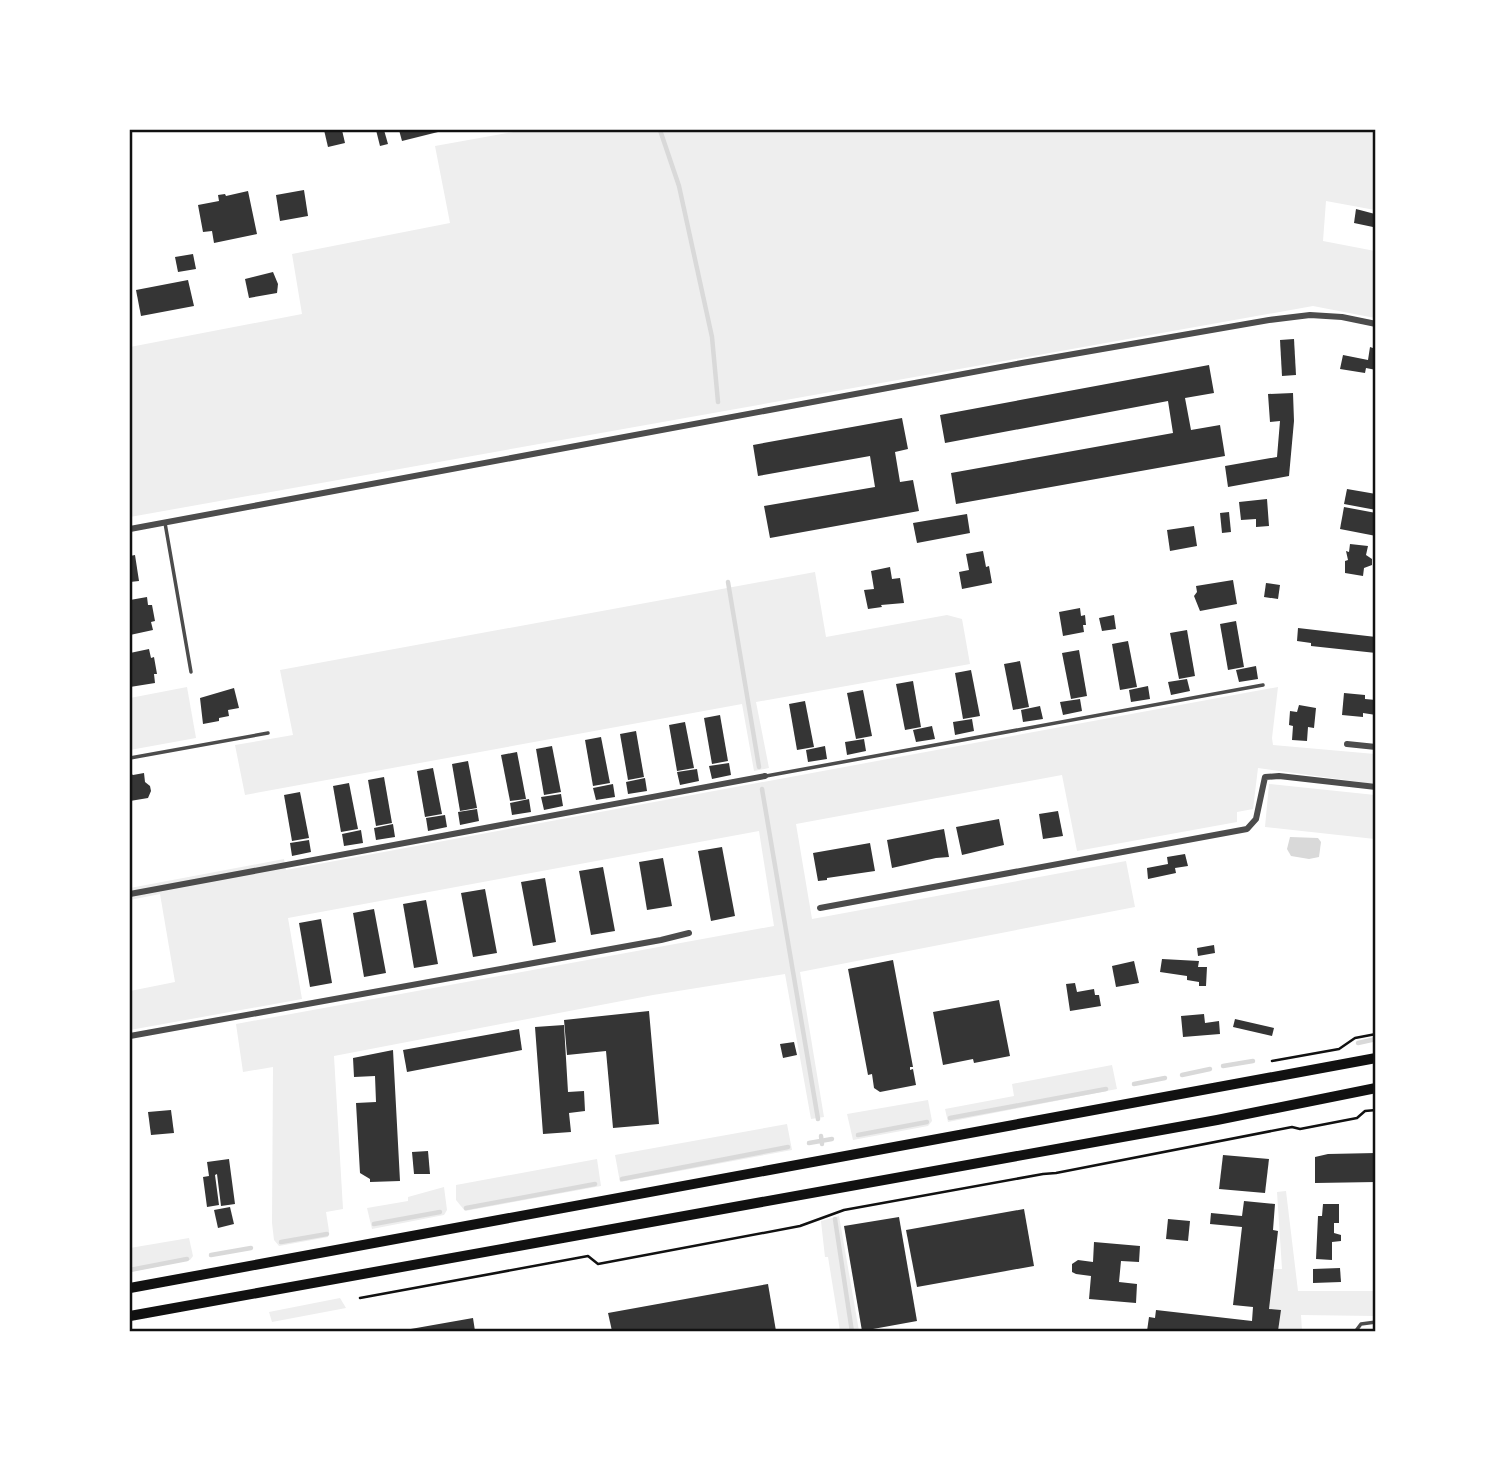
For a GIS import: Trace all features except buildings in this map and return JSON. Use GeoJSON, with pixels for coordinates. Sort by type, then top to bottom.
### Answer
{"type":"FeatureCollection","features":[{"type":"Feature","properties":{"kind":"main road"},"geometry":{"type":"LineString","coordinates":[[130,1288],[1376,1058]]}},
{"type":"Feature","properties":{"kind":"main road"},"geometry":{"type":"LineString","coordinates":[[130,1316],[1217,1120],[1376,1088]]}},
{"type":"Feature","properties":{"kind":"street"},"geometry":{"type":"LineString","coordinates":[[130,529],[1022,363],[1269,320],[1310,315],[1342,317],[1376,324]]}},
{"type":"Feature","properties":{"kind":"street"},"geometry":{"type":"LineString","coordinates":[[1347,744],[1376,747]]}},
{"type":"Feature","properties":{"kind":"street"},"geometry":{"type":"LineString","coordinates":[[130,894],[765,776]]}},
{"type":"Feature","properties":{"kind":"street"},"geometry":{"type":"LineString","coordinates":[[820,908],[1247,828],[1256,819],[1265,776],[1376,788]]}},
{"type":"Feature","properties":{"kind":"street"},"geometry":{"type":"LineString","coordinates":[[130,1036],[689,933]]}},
{"type":"Feature","properties":{"kind":"lane"},"geometry":{"type":"LineString","coordinates":[[164,523],[191,673]]}},
{"type":"Feature","properties":{"kind":"lane"},"geometry":{"type":"LineString","coordinates":[[765,776],[1263,685]]}},
{"type":"Feature","properties":{"kind":"lane"},"geometry":{"type":"LineString","coordinates":[[130,758],[268,733]]}},
{"type":"Feature","properties":{"kind":"lane"},"geometry":{"type":"LineString","coordinates":[[1355,1332],[1361,1324],[1376,1322]]}},
{"type":"Feature","properties":{"kind":"path"},"geometry":{"type":"LineString","coordinates":[[1272,1061],[1339,1049],[1355,1038],[1376,1034]]}},
{"type":"Feature","properties":{"kind":"path"},"geometry":{"type":"LineString","coordinates":[[360,1298],[588,1256],[598,1264],[800,1226],[844,1210],[1056,1173],[1292,1127],[1300,1129],[1357,1118],[1365,1111],[1376,1110]]}},
{"type":"Feature","properties":{"kind":"shaded area"},"geometry":{"type":"Polygon","coordinates":[[[524,130],[1375,130],[1375,210],[1326,201],[1323,241],[1375,251],[1375,318],[1313,306],[130,517],[130,347],[302,314],[292,254],[450,223],[435,146],[524,130]]]}},
{"type":"Feature","properties":{"kind":"shaded area"},"geometry":{"type":"Polygon","coordinates":[[[815,572],[826,637],[947,615],[962,619],[970,664],[756,702],[769,768],[754,771],[742,704],[245,795],[235,745],[293,735],[280,670],[815,572]]]}},
{"type":"Feature","properties":{"kind":"shaded area"},"geometry":{"type":"Polygon","coordinates":[[[187,687],[196,738],[130,750],[130,698],[187,687]]]}},
{"type":"Feature","properties":{"kind":"shaded area"},"geometry":{"type":"Polygon","coordinates":[[[1278,687],[1273,745],[1375,754],[1375,784],[1258,768],[1253,809],[1237,812],[1237,822],[1077,851],[1062,775],[796,824],[812,919],[1126,861],[1135,907],[800,972],[824,1117],[811,1119],[785,974],[653,995],[334,1056],[343,1209],[326,1212],[328,1237],[279,1246],[274,1240],[273,1067],[243,1072],[236,1024],[774,926],[759,831],[288,918],[302,999],[130,1030],[130,991],[175,982],[160,894],[130,900],[130,888],[284,859],[286,870],[1278,687]]]}},
{"type":"Feature","properties":{"kind":"shaded area"},"geometry":{"type":"Polygon","coordinates":[[[1269,784],[1375,795],[1375,839],[1265,827],[1269,784]]]}},
{"type":"Feature","properties":{"kind":"shaded area"},"geometry":{"type":"Polygon","coordinates":[[[1290,837],[1318,838],[1321,842],[1319,857],[1309,859],[1291,856],[1287,849],[1290,837]]]}},
{"type":"Feature","properties":{"kind":"shaded area"},"geometry":{"type":"Polygon","coordinates":[[[1112,1065],[1117,1089],[948,1122],[945,1109],[1014,1096],[1012,1084],[1112,1065]]]}},
{"type":"Feature","properties":{"kind":"shaded area"},"geometry":{"type":"Polygon","coordinates":[[[928,1100],[932,1121],[928,1126],[853,1140],[847,1114],[928,1100]]]}},
{"type":"Feature","properties":{"kind":"shaded area"},"geometry":{"type":"Polygon","coordinates":[[[787,1124],[792,1150],[620,1182],[615,1155],[787,1124]]]}},
{"type":"Feature","properties":{"kind":"shaded area"},"geometry":{"type":"Polygon","coordinates":[[[597,1159],[601,1186],[465,1211],[456,1200],[456,1185],[597,1159]]]}},
{"type":"Feature","properties":{"kind":"shaded area"},"geometry":{"type":"Polygon","coordinates":[[[444,1187],[447,1210],[444,1215],[372,1229],[367,1208],[408,1201],[408,1197],[444,1187]]]}},
{"type":"Feature","properties":{"kind":"shaded area"},"geometry":{"type":"Polygon","coordinates":[[[1286,1191],[1298,1291],[1375,1291],[1375,1316],[1301,1315],[1302,1331],[1278,1331],[1280,1310],[1269,1309],[1273,1269],[1282,1269],[1277,1192],[1286,1191]]]}},
{"type":"Feature","properties":{"kind":"shaded area"},"geometry":{"type":"Polygon","coordinates":[[[839,1216],[859,1331],[840,1331],[828,1257],[825,1257],[821,1221],[839,1216]]]}},
{"type":"Feature","properties":{"kind":"shaded area"},"geometry":{"type":"Polygon","coordinates":[[[189,1238],[193,1256],[190,1260],[130,1272],[130,1248],[189,1238]]]}},
{"type":"Feature","properties":{"kind":"shaded area"},"geometry":{"type":"Polygon","coordinates":[[[340,1298],[346,1308],[272,1322],[269,1312],[340,1298]]]}},
{"type":"Feature","properties":{"kind":"waterway"},"geometry":{"type":"LineString","coordinates":[[660,130],[679,186],[712,337],[718,402]]}},
{"type":"Feature","properties":{"kind":"waterway"},"geometry":{"type":"LineString","coordinates":[[728,582],[759,767]]}},
{"type":"Feature","properties":{"kind":"waterway"},"geometry":{"type":"LineString","coordinates":[[762,789],[818,1119]]}},
{"type":"Feature","properties":{"kind":"waterway"},"geometry":{"type":"LineString","coordinates":[[1358,1043],[1376,1039]]}},
{"type":"Feature","properties":{"kind":"waterway"},"geometry":{"type":"LineString","coordinates":[[1223,1066],[1253,1061]]}},
{"type":"Feature","properties":{"kind":"waterway"},"geometry":{"type":"LineString","coordinates":[[1182,1075],[1210,1069]]}},
{"type":"Feature","properties":{"kind":"waterway"},"geometry":{"type":"LineString","coordinates":[[1134,1084],[1165,1078]]}},
{"type":"Feature","properties":{"kind":"waterway"},"geometry":{"type":"LineString","coordinates":[[950,1118],[1106,1089]]}},
{"type":"Feature","properties":{"kind":"waterway"},"geometry":{"type":"LineString","coordinates":[[858,1135],[927,1122]]}},
{"type":"Feature","properties":{"kind":"waterway"},"geometry":{"type":"LineString","coordinates":[[821,1136],[822,1144]]}},
{"type":"Feature","properties":{"kind":"waterway"},"geometry":{"type":"LineString","coordinates":[[809,1143],[832,1139]]}},
{"type":"Feature","properties":{"kind":"waterway"},"geometry":{"type":"LineString","coordinates":[[622,1179],[788,1147]]}},
{"type":"Feature","properties":{"kind":"waterway"},"geometry":{"type":"LineString","coordinates":[[466,1208],[595,1184]]}},
{"type":"Feature","properties":{"kind":"waterway"},"geometry":{"type":"LineString","coordinates":[[374,1224],[440,1212]]}},
{"type":"Feature","properties":{"kind":"waterway"},"geometry":{"type":"LineString","coordinates":[[835,1219],[852,1332]]}},
{"type":"Feature","properties":{"kind":"waterway"},"geometry":{"type":"LineString","coordinates":[[281,1242],[327,1234]]}},
{"type":"Feature","properties":{"kind":"waterway"},"geometry":{"type":"LineString","coordinates":[[211,1255],[251,1248]]}},
{"type":"Feature","properties":{"kind":"waterway"},"geometry":{"type":"LineString","coordinates":[[130,1270],[187,1259]]}}]}
